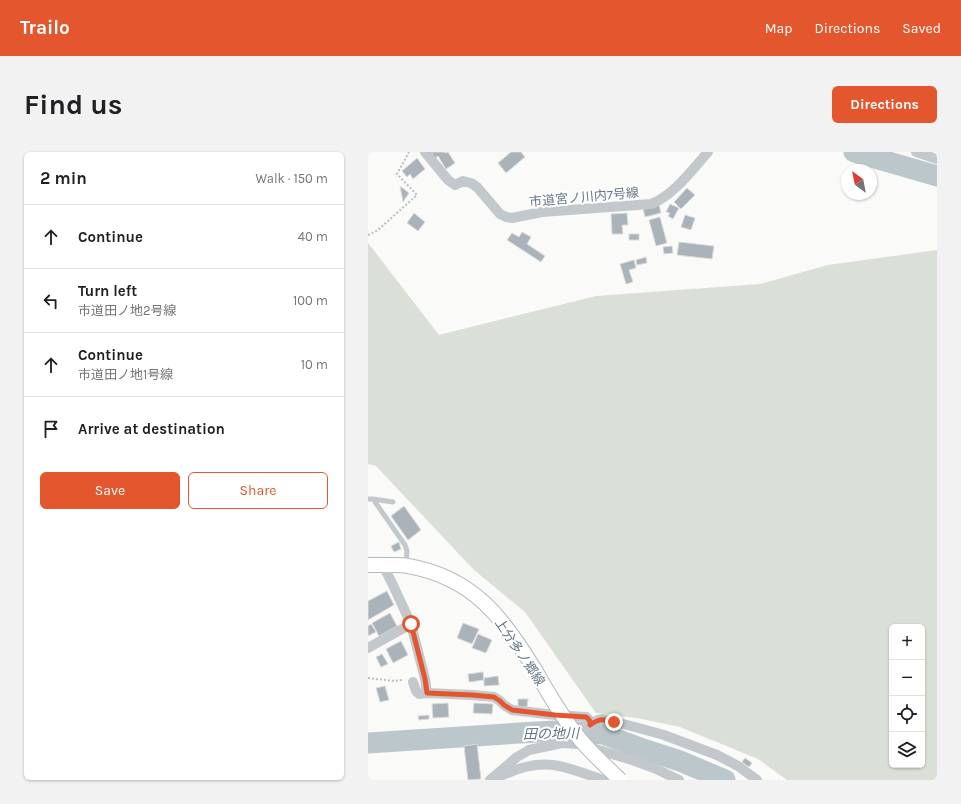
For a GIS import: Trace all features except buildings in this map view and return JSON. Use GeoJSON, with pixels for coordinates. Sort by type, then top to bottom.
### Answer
{"type":"FeatureCollection","features":[{"type":"Feature","properties":{"kind":"main road","name":"上分多ノ郷線"},"geometry":{"type":"LineString","coordinates":[[375,565],[406,565],[442,576],[460,584],[475,595],[507,628],[517,641],[571,728],[592,753],[620,780]]}},
{"type":"Feature","properties":{"kind":"street","name":"市道宮ノ川内7号線"},"geometry":{"type":"LineString","coordinates":[[425,152],[448,180],[455,185],[463,181],[471,183],[477,187],[500,214],[512,218],[542,212],[651,204],[659,201],[671,192],[708,152]]}},
{"type":"Feature","properties":{"kind":"street"},"geometry":{"type":"LineString","coordinates":[[916,152],[937,159]]}},
{"type":"Feature","properties":{"kind":"street"},"geometry":{"type":"LineString","coordinates":[[375,565],[392,583],[411,624],[425,679],[427,693]]}},
{"type":"Feature","properties":{"kind":"street"},"geometry":{"type":"LineString","coordinates":[[368,648],[411,624]]}},
{"type":"Feature","properties":{"kind":"street"},"geometry":{"type":"LineString","coordinates":[[413,682],[416,691],[419,694],[427,693],[494,697],[512,710],[586,717],[591,722],[589,725]]}},
{"type":"Feature","properties":{"kind":"street"},"geometry":{"type":"LineString","coordinates":[[562,743],[589,725],[603,719],[664,735],[717,755],[738,766],[757,780]]}},
{"type":"Feature","properties":{"kind":"street"},"geometry":{"type":"LineString","coordinates":[[491,780],[517,757],[529,750],[562,743],[579,744],[632,760],[654,768],[679,780]]}},
{"type":"Feature","properties":{"kind":"street"},"geometry":{"type":"LineString","coordinates":[[491,780],[521,769],[545,764],[559,766],[603,780]]}},
{"type":"Feature","properties":{"kind":"lane"},"geometry":{"type":"LineString","coordinates":[[370,499],[393,502]]}},
{"type":"Feature","properties":{"kind":"lane"},"geometry":{"type":"LineString","coordinates":[[370,499],[406,548],[406,565]]}},
{"type":"Feature","properties":{"kind":"path"},"geometry":{"type":"LineString","coordinates":[[368,235],[378,230],[417,195],[397,174],[410,152]]}},
{"type":"Feature","properties":{"kind":"path"},"geometry":{"type":"LineString","coordinates":[[368,678],[394,681]]}},
{"type":"Feature","properties":{"kind":"shaded area"},"geometry":{"type":"Polygon","coordinates":[[[368,243],[439,335],[596,296],[760,284],[828,265],[937,250],[937,780],[787,780],[758,759],[680,727],[637,718],[596,713],[525,612],[474,570],[376,466],[368,464],[368,243]]]}},
{"type":"Feature","properties":{"kind":"waterway"},"geometry":{"type":"LineString","coordinates":[[854,152],[937,176]]}},
{"type":"Feature","properties":{"kind":"waterway","name":"田の地川"},"geometry":{"type":"LineString","coordinates":[[368,743],[556,731],[603,734],[680,761],[725,780]]}},
{"type":"Feature","properties":{"kind":"route"},"geometry":{"type":"LineString","coordinates":[[411,624],[425,679],[427,693],[494,697],[512,710],[586,717],[591,722],[590,725],[603,719],[614,722]]}}]}
